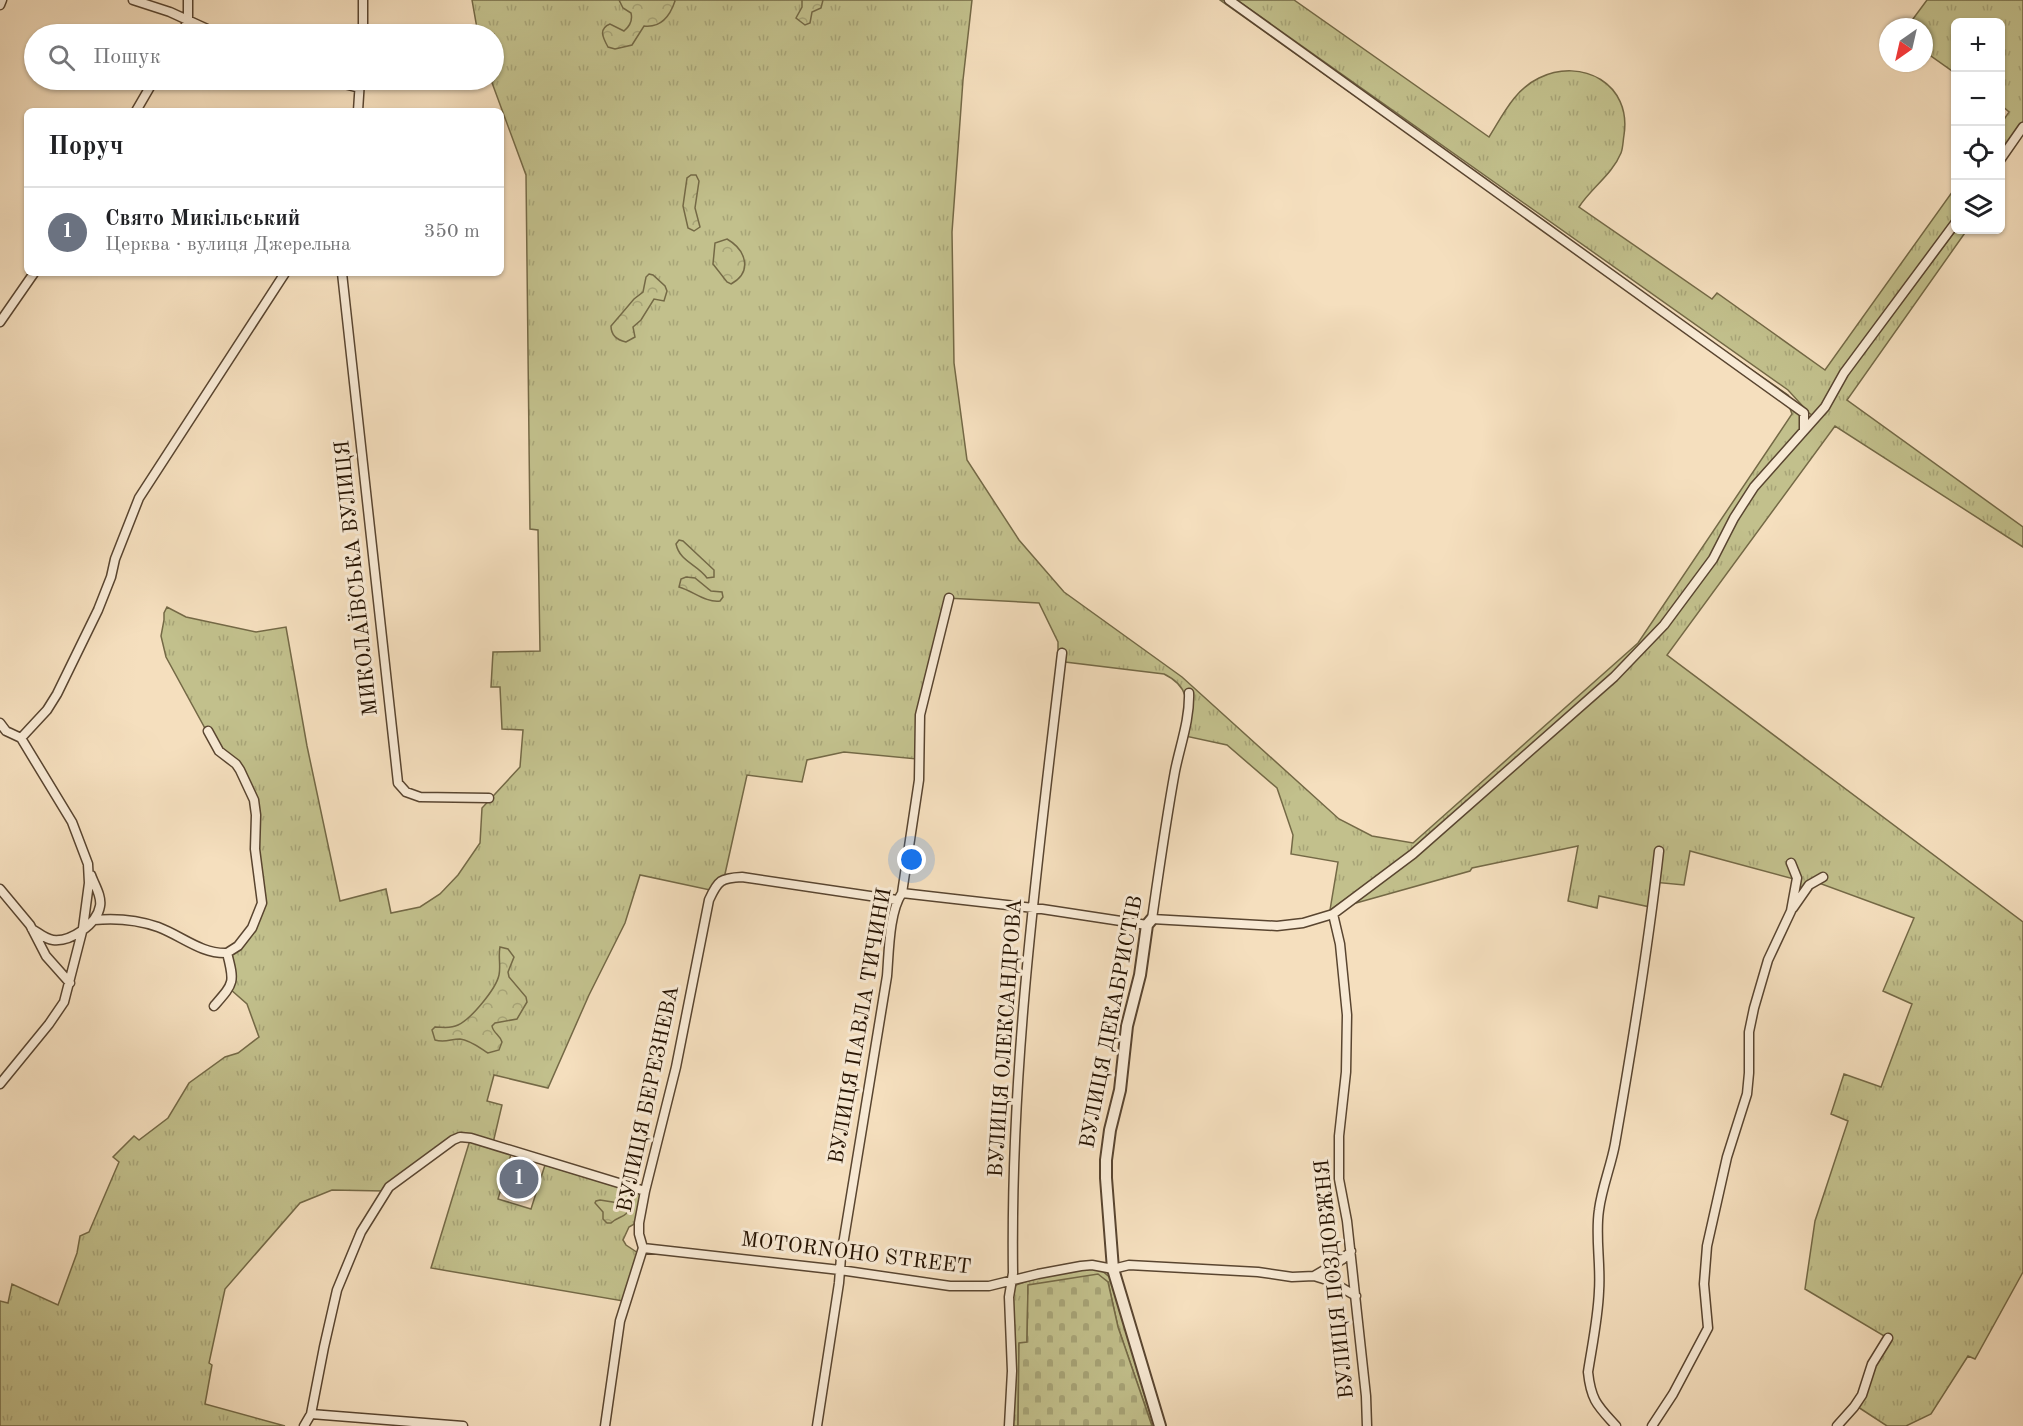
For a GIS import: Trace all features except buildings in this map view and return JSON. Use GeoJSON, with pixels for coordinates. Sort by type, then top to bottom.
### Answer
{"type":"FeatureCollection","features":[{"type":"Feature","properties":{"kind":"street"},"geometry":{"type":"LineString","coordinates":[[0,5],[2,0]]}},
{"type":"Feature","properties":{"kind":"street"},"geometry":{"type":"LineString","coordinates":[[133,0],[170,12],[193,24]]}},
{"type":"Feature","properties":{"kind":"street"},"geometry":{"type":"LineString","coordinates":[[188,0],[188,22]]}},
{"type":"Feature","properties":{"kind":"street"},"geometry":{"type":"LineString","coordinates":[[363,0],[363,24]]}},
{"type":"Feature","properties":{"kind":"street"},"geometry":{"type":"LineString","coordinates":[[1229,0],[1815,419]]}},
{"type":"Feature","properties":{"kind":"street"},"geometry":{"type":"LineString","coordinates":[[138,108],[148,90]]}},
{"type":"Feature","properties":{"kind":"street"},"geometry":{"type":"LineString","coordinates":[[358,108],[360,90]]}},
{"type":"Feature","properties":{"kind":"street"},"geometry":{"type":"LineString","coordinates":[[2005,154],[2023,127]]}},
{"type":"Feature","properties":{"kind":"street"},"geometry":{"type":"LineString","coordinates":[[899,896],[1150,922],[1276,926],[1303,923],[1333,914],[1413,854],[1642,650],[1713,560],[1734,518],[1754,487],[1825,407],[1844,373],[1951,229]]}},
{"type":"Feature","properties":{"kind":"street"},"geometry":{"type":"LineString","coordinates":[[0,322],[32,276]]}},
{"type":"Feature","properties":{"kind":"street"},"geometry":{"type":"LineString","coordinates":[[21,738],[47,710],[57,694],[98,610],[139,498],[283,276]]}},
{"type":"Feature","properties":{"kind":"street","name":"МИКОЛАЇВСЬКА ВУЛИЦЯ"},"geometry":{"type":"LineString","coordinates":[[342,276],[398,783],[406,792],[420,797],[489,798]]}},
{"type":"Feature","properties":{"kind":"street"},"geometry":{"type":"LineString","coordinates":[[1803,432],[1804,413]]}},
{"type":"Feature","properties":{"kind":"street","name":"ВУЛИЦЯ ПАВЛА ТИЧИНИ"},"geometry":{"type":"LineString","coordinates":[[817,1426],[887,976],[890,938],[919,780],[920,715],[949,598]]}},
{"type":"Feature","properties":{"kind":"street","name":"ВУЛИЦЯ ОЛЕКСАНДРОВА"},"geometry":{"type":"LineString","coordinates":[[1009,1426],[1012,1371],[1009,1297],[1013,1273],[1015,1120],[1032,909],[1062,653]]}},
{"type":"Feature","properties":{"kind":"street","name":"ВУЛИЦЯ ДЕКАБРИСТІВ"},"geometry":{"type":"LineString","coordinates":[[1160,1426],[1113,1269],[1106,1160],[1110,1130],[1120,1090],[1127,1026],[1150,922],[1166,822],[1189,706],[1189,693]]}},
{"type":"Feature","properties":{"kind":"street"},"geometry":{"type":"LineString","coordinates":[[0,723],[6,731],[21,738],[72,822],[100,898],[101,906],[94,920],[73,936],[54,940],[32,929]]}},
{"type":"Feature","properties":{"kind":"street"},"geometry":{"type":"LineString","coordinates":[[94,920],[110,919],[146,924],[158,927],[209,951],[227,953],[238,946],[252,928],[262,903],[255,849],[254,801],[240,770],[219,751],[208,731]]}},
{"type":"Feature","properties":{"kind":"street"},"geometry":{"type":"LineString","coordinates":[[1616,1426],[1595,1402],[1591,1394],[1588,1372],[1599,1293],[1599,1208],[1614,1151],[1641,984],[1659,851]]}},
{"type":"Feature","properties":{"kind":"street"},"geometry":{"type":"LineString","coordinates":[[1791,863],[1797,878],[1791,911]]}},
{"type":"Feature","properties":{"kind":"street"},"geometry":{"type":"LineString","coordinates":[[0,1084],[64,1002],[84,928],[89,872]]}},
{"type":"Feature","properties":{"kind":"street","name":"ВУЛИЦЯ БЕРЕЗНЕВА"},"geometry":{"type":"LineString","coordinates":[[605,1426],[620,1321],[643,1248],[639,1223],[645,1191],[676,1068],[710,900],[716,885],[729,878],[742,877],[899,896]]}},
{"type":"Feature","properties":{"kind":"street"},"geometry":{"type":"LineString","coordinates":[[1652,1426],[1673,1394],[1708,1328],[1704,1284],[1705,1257],[1726,1157],[1747,1094],[1749,1032],[1768,960],[1791,911],[1809,885],[1822,878]]}},
{"type":"Feature","properties":{"kind":"street"},"geometry":{"type":"LineString","coordinates":[[0,889],[20,911],[46,957],[70,983]]}},
{"type":"Feature","properties":{"kind":"street","name":"ВУЛИЦЯ ПОЗДОВЖНЯ"},"geometry":{"type":"LineString","coordinates":[[1333,914],[1340,944],[1347,1015],[1347,1064],[1338,1159],[1339,1179],[1351,1251],[1367,1426]]}},
{"type":"Feature","properties":{"kind":"street"},"geometry":{"type":"LineString","coordinates":[[214,1006],[229,989],[233,979],[227,953]]}},
{"type":"Feature","properties":{"kind":"street"},"geometry":{"type":"LineString","coordinates":[[304,1426],[311,1414],[337,1290],[361,1232],[389,1187],[453,1140],[460,1137],[471,1138],[645,1191]]}},
{"type":"Feature","properties":{"kind":"street","name":"MOTORNOHO STREET"},"geometry":{"type":"LineString","coordinates":[[643,1248],[840,1270],[950,1286],[988,1286],[1038,1274],[1092,1265],[1113,1269],[1129,1264],[1258,1272],[1292,1277],[1314,1276],[1330,1281],[1356,1296]]}},
{"type":"Feature","properties":{"kind":"street"},"geometry":{"type":"LineString","coordinates":[[1314,1276],[1343,1259],[1351,1251]]}},
{"type":"Feature","properties":{"kind":"street"},"geometry":{"type":"LineString","coordinates":[[1837,1426],[1862,1395],[1872,1364],[1888,1338]]}},
{"type":"Feature","properties":{"kind":"street"},"geometry":{"type":"LineString","coordinates":[[311,1414],[463,1426]]}},
{"type":"Feature","properties":{"kind":"green space"},"geometry":{"type":"Polygon","coordinates":[[[472,0],[972,0],[963,80],[952,232],[954,363],[967,460],[1019,540],[1064,592],[1182,677],[1339,819],[1372,836],[1413,843],[1638,643],[1792,414],[1788,403],[1220,0],[1231,0],[1624,281],[1788,395],[1801,413],[1802,426],[1782,450],[1718,546],[1662,623],[1614,675],[1412,851],[1330,910],[1338,862],[1291,854],[1293,835],[1277,788],[1227,745],[1185,736],[1186,700],[1184,692],[1173,680],[1164,674],[1065,662],[1058,653],[1058,642],[1039,603],[946,598],[918,714],[917,759],[844,752],[807,760],[802,782],[747,775],[725,874],[728,876],[710,890],[640,875],[625,923],[589,995],[548,1088],[494,1075],[487,1101],[502,1105],[493,1143],[460,1136],[384,1191],[332,1190],[300,1203],[225,1289],[209,1363],[212,1365],[205,1404],[285,1426],[0,1426],[0,1301],[8,1303],[12,1284],[58,1305],[77,1253],[80,1236],[89,1232],[119,1162],[113,1157],[134,1136],[139,1140],[168,1118],[189,1083],[225,1057],[238,1053],[259,1037],[247,1004],[230,989],[233,948],[251,927],[260,903],[253,802],[239,771],[218,752],[166,657],[161,636],[167,607],[186,617],[256,632],[286,627],[307,746],[340,901],[386,889],[391,913],[420,907],[440,894],[458,875],[480,843],[482,808],[520,767],[523,730],[502,729],[500,687],[491,687],[493,652],[540,651],[538,530],[530,529],[526,175],[504,115],[504,108],[501,108],[495,90],[504,90],[504,24],[476,24],[472,0]]]}},
{"type":"Feature","properties":{"kind":"green space"},"geometry":{"type":"Polygon","coordinates":[[[619,0],[675,1],[664,20],[655,25],[644,26],[632,45],[615,49],[606,44],[603,37],[604,28],[610,24],[624,31],[632,18],[631,13],[623,8],[619,0]]]}},
{"type":"Feature","properties":{"kind":"green space"},"geometry":{"type":"Polygon","coordinates":[[[802,0],[823,0],[821,8],[812,12],[810,23],[805,25],[796,18],[802,7],[802,0]]]}},
{"type":"Feature","properties":{"kind":"green space"},"geometry":{"type":"Polygon","coordinates":[[[1237,0],[1294,0],[1489,137],[1516,96],[1539,78],[1555,72],[1572,71],[1587,73],[1601,80],[1612,89],[1620,102],[1624,117],[1623,147],[1612,168],[1579,207],[1712,299],[1717,293],[1825,370],[1951,194],[1951,222],[1841,372],[1825,401],[1812,415],[1788,390],[1237,0]]]}},
{"type":"Feature","properties":{"kind":"green space"},"geometry":{"type":"Polygon","coordinates":[[[1927,0],[2023,0],[2023,122],[2005,148],[2005,118],[2009,112],[2005,108],[2005,18],[1951,18],[1951,70],[1933,57],[1933,18],[1914,18],[1927,0]]]}},
{"type":"Feature","properties":{"kind":"green space"},"geometry":{"type":"Polygon","coordinates":[[[696,175],[699,181],[695,208],[700,227],[694,231],[688,228],[683,206],[687,178],[696,175]]]}},
{"type":"Feature","properties":{"kind":"green space"},"geometry":{"type":"Polygon","coordinates":[[[1953,234],[1964,234],[1847,400],[2023,527],[2023,547],[1835,426],[1667,655],[2023,922],[2023,1272],[1975,1359],[1968,1356],[1931,1414],[1906,1426],[1887,1426],[1858,1407],[1859,1394],[1886,1337],[1805,1289],[1815,1221],[1848,1121],[1831,1114],[1844,1074],[1881,1087],[1912,1004],[1883,991],[1914,918],[1819,883],[1811,886],[1793,913],[1794,879],[1690,851],[1684,885],[1653,882],[1650,907],[1599,896],[1597,908],[1568,901],[1578,846],[1472,868],[1470,871],[1349,905],[1643,652],[1726,538],[1756,488],[1830,404],[1847,375],[1953,234]]]}},
{"type":"Feature","properties":{"kind":"green space"},"geometry":{"type":"Polygon","coordinates":[[[727,239],[739,249],[744,261],[742,273],[731,284],[713,264],[715,243],[727,239]]]}},
{"type":"Feature","properties":{"kind":"green space"},"geometry":{"type":"Polygon","coordinates":[[[649,274],[665,286],[667,291],[664,301],[654,299],[641,320],[633,327],[635,337],[626,342],[620,340],[613,334],[611,326],[643,292],[646,277],[649,274]]]}},
{"type":"Feature","properties":{"kind":"green space"},"geometry":{"type":"Polygon","coordinates":[[[679,540],[683,541],[714,570],[714,577],[707,578],[681,555],[676,544],[679,540]]]}},
{"type":"Feature","properties":{"kind":"green space"},"geometry":{"type":"Polygon","coordinates":[[[695,578],[711,591],[722,592],[723,597],[720,601],[710,600],[679,587],[681,579],[695,578]]]}},
{"type":"Feature","properties":{"kind":"green space"},"geometry":{"type":"Polygon","coordinates":[[[500,947],[508,949],[514,957],[508,972],[509,977],[526,997],[527,1002],[517,1019],[495,1023],[492,1026],[502,1042],[499,1050],[488,1053],[460,1039],[435,1040],[432,1030],[435,1027],[449,1027],[463,1022],[488,995],[499,975],[500,947]]]}},
{"type":"Feature","properties":{"kind":"green space"},"geometry":{"type":"Polygon","coordinates":[[[470,1140],[511,1154],[498,1199],[531,1209],[545,1165],[638,1193],[641,1196],[636,1223],[629,1227],[623,1240],[626,1245],[638,1253],[623,1301],[431,1268],[470,1140]]]}},
{"type":"Feature","properties":{"kind":"green space"},"geometry":{"type":"Polygon","coordinates":[[[600,1200],[625,1204],[628,1206],[627,1213],[607,1223],[603,1219],[603,1212],[595,1203],[600,1200]]]}},
{"type":"Feature","properties":{"kind":"green space"},"geometry":{"type":"Polygon","coordinates":[[[1092,1268],[1101,1270],[1113,1280],[1157,1426],[1152,1426],[1118,1327],[1108,1282],[1028,1286],[1027,1343],[1019,1344],[1018,1426],[1011,1426],[1011,1297],[1016,1285],[1044,1276],[1092,1268]]]}},
{"type":"Feature","properties":{"kind":"green space"},"geometry":{"type":"Polygon","coordinates":[[[1098,1274],[1108,1282],[1118,1327],[1152,1426],[1018,1426],[1019,1343],[1027,1342],[1028,1285],[1098,1274]]]}},
{"type":"Feature","properties":{"kind":"place","name":"Свято Микільський"},"geometry":{"type":"Point","coordinates":[519,1179]}}]}
